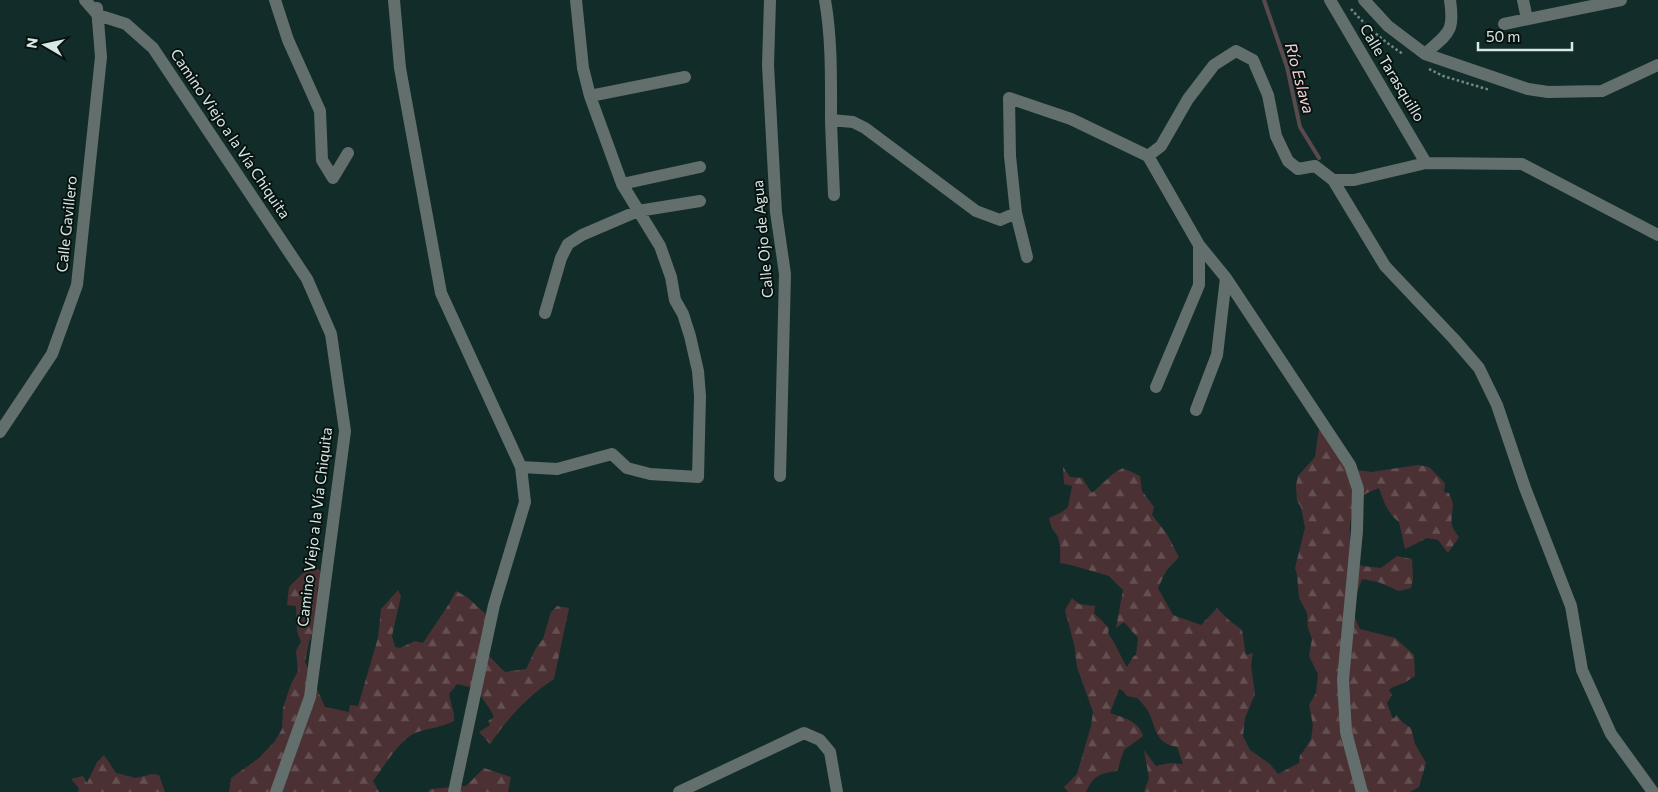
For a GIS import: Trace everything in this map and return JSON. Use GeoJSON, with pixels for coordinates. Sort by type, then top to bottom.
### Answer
{"type":"FeatureCollection","features":[{"type":"Feature","properties":{"kind":"street"},"geometry":{"type":"LineString","coordinates":[[86,0],[98,15]]}},
{"type":"Feature","properties":{"kind":"street","name":"Calle Gavillero"},"geometry":{"type":"LineString","coordinates":[[0,432],[52,354],[77,285],[101,57],[96,0]]}},
{"type":"Feature","properties":{"kind":"street"},"geometry":{"type":"LineString","coordinates":[[275,0],[288,40],[320,111],[322,160],[333,178],[348,153]]}},
{"type":"Feature","properties":{"kind":"street"},"geometry":{"type":"LineString","coordinates":[[394,0],[400,68],[441,293],[521,467],[525,502],[494,605],[454,792]]}},
{"type":"Feature","properties":{"kind":"street"},"geometry":{"type":"LineString","coordinates":[[521,467],[557,469],[612,454],[627,468],[650,474],[698,477],[700,396],[698,371],[690,336],[683,314],[675,300],[671,276],[660,246],[622,184],[590,96],[583,68],[576,0]]}},
{"type":"Feature","properties":{"kind":"street","name":"Calle Ojo de Agua"},"geometry":{"type":"LineString","coordinates":[[770,0],[768,75],[776,212],[785,274],[780,476]]}},
{"type":"Feature","properties":{"kind":"street"},"geometry":{"type":"LineString","coordinates":[[825,0],[829,22],[833,90],[834,195]]}},
{"type":"Feature","properties":{"kind":"street","name":"Calle Tarasquillo"},"geometry":{"type":"LineString","coordinates":[[1330,0],[1426,163]]}},
{"type":"Feature","properties":{"kind":"street"},"geometry":{"type":"LineString","coordinates":[[1364,0],[1388,26],[1425,54],[1528,89],[1548,92],[1602,91],[1658,65]]}},
{"type":"Feature","properties":{"kind":"street"},"geometry":{"type":"LineString","coordinates":[[1425,54],[1451,29],[1453,17],[1450,0]]}},
{"type":"Feature","properties":{"kind":"street"},"geometry":{"type":"LineString","coordinates":[[1523,0],[1527,19]]}},
{"type":"Feature","properties":{"kind":"street"},"geometry":{"type":"LineString","coordinates":[[1504,24],[1621,0]]}},
{"type":"Feature","properties":{"kind":"street","name":"Camino Viejo a la Vía Chiquita"},"geometry":{"type":"LineString","coordinates":[[98,15],[126,24],[153,48],[307,279],[331,334],[345,431],[310,697],[276,792]]}},
{"type":"Feature","properties":{"kind":"street"},"geometry":{"type":"LineString","coordinates":[[1148,156],[1161,146],[1188,99],[1214,65],[1236,51],[1253,60],[1268,95],[1276,136],[1288,161],[1298,169],[1315,166],[1332,180],[1385,266],[1479,368],[1497,405],[1525,488],[1571,606],[1582,670],[1610,734],[1653,792]]}},
{"type":"Feature","properties":{"kind":"street"},"geometry":{"type":"LineString","coordinates":[[590,96],[685,77]]}},
{"type":"Feature","properties":{"kind":"street"},"geometry":{"type":"LineString","coordinates":[[1027,257],[1016,213],[1010,156],[1009,98],[1071,119],[1148,156],[1199,245],[1226,278],[1350,465],[1358,489],[1358,531],[1343,680],[1346,732],[1362,792]]}},
{"type":"Feature","properties":{"kind":"street"},"geometry":{"type":"LineString","coordinates":[[832,120],[853,122],[865,128],[976,211],[1000,220],[1016,213]]}},
{"type":"Feature","properties":{"kind":"street"},"geometry":{"type":"LineString","coordinates":[[1332,180],[1354,180],[1426,163],[1522,164],[1658,236]]}},
{"type":"Feature","properties":{"kind":"street"},"geometry":{"type":"LineString","coordinates":[[622,184],[700,166]]}},
{"type":"Feature","properties":{"kind":"street"},"geometry":{"type":"LineString","coordinates":[[545,313],[561,258],[568,244],[582,234],[638,211],[700,201]]}},
{"type":"Feature","properties":{"kind":"street"},"geometry":{"type":"LineString","coordinates":[[1156,387],[1199,285],[1199,245]]}},
{"type":"Feature","properties":{"kind":"street"},"geometry":{"type":"LineString","coordinates":[[1196,410],[1217,355],[1226,278]]}},
{"type":"Feature","properties":{"kind":"street"},"geometry":{"type":"LineString","coordinates":[[679,792],[804,733],[820,740],[830,752],[837,792]]}},
{"type":"Feature","properties":{"kind":"green space"},"geometry":{"type":"Polygon","coordinates":[[[1319,428],[1348,469],[1371,472],[1418,465],[1429,467],[1445,483],[1444,492],[1449,493],[1453,502],[1452,525],[1459,537],[1448,553],[1438,540],[1427,538],[1405,549],[1399,522],[1389,511],[1379,488],[1366,494],[1358,501],[1351,515],[1351,558],[1362,566],[1381,568],[1397,556],[1412,559],[1413,578],[1411,588],[1399,591],[1378,582],[1362,579],[1351,609],[1360,629],[1395,638],[1414,655],[1415,676],[1389,690],[1392,695],[1387,703],[1393,719],[1397,715],[1402,722],[1411,728],[1415,744],[1426,763],[1419,787],[1410,792],[1144,792],[1149,778],[1144,750],[1156,766],[1170,763],[1183,764],[1177,747],[1165,743],[1158,736],[1150,715],[1144,706],[1137,698],[1127,696],[1119,689],[1110,713],[1134,723],[1143,736],[1124,750],[1117,771],[1098,776],[1091,782],[1086,792],[1068,792],[1064,787],[1077,774],[1091,726],[1093,712],[1077,667],[1074,644],[1065,610],[1072,598],[1079,604],[1095,606],[1094,613],[1109,628],[1108,633],[1127,667],[1136,655],[1138,638],[1124,622],[1116,628],[1123,590],[1109,576],[1060,563],[1059,540],[1049,518],[1068,507],[1072,486],[1064,484],[1063,467],[1070,477],[1082,478],[1092,493],[1114,473],[1123,468],[1140,476],[1142,491],[1154,507],[1152,515],[1167,534],[1179,557],[1166,571],[1158,588],[1173,615],[1201,625],[1217,608],[1242,630],[1246,655],[1253,653],[1251,666],[1255,694],[1245,718],[1243,736],[1250,750],[1270,764],[1278,774],[1299,763],[1300,755],[1311,739],[1313,725],[1309,705],[1316,693],[1318,674],[1309,656],[1312,639],[1308,628],[1307,613],[1299,598],[1295,568],[1305,528],[1301,507],[1297,501],[1296,485],[1298,476],[1315,457],[1319,428]]]}},
{"type":"Feature","properties":{"kind":"green space"},"geometry":{"type":"Polygon","coordinates":[[[308,568],[318,569],[323,576],[317,588],[320,614],[309,642],[305,662],[325,707],[349,712],[350,705],[358,706],[378,638],[381,609],[398,590],[401,596],[392,636],[395,647],[400,648],[415,641],[423,643],[456,591],[467,597],[490,618],[487,654],[505,672],[526,669],[536,648],[543,639],[551,612],[557,606],[569,608],[554,679],[519,708],[490,744],[479,732],[490,725],[488,721],[494,717],[492,713],[478,689],[457,684],[449,694],[454,721],[423,730],[407,738],[373,781],[379,792],[229,792],[231,778],[259,758],[275,741],[282,729],[283,708],[291,684],[298,671],[296,651],[301,642],[297,631],[296,606],[287,605],[289,587],[308,568]]]}},
{"type":"Feature","properties":{"kind":"green space"},"geometry":{"type":"Polygon","coordinates":[[[104,755],[116,773],[136,778],[152,774],[159,775],[165,792],[78,792],[79,788],[71,779],[83,776],[87,783],[97,762],[104,755]]]}},
{"type":"Feature","properties":{"kind":"green space"},"geometry":{"type":"Polygon","coordinates":[[[484,768],[511,777],[508,792],[428,792],[430,789],[466,786],[484,768]]]}},
{"type":"Feature","properties":{"kind":"waterway","name":"Río Eslava"},"geometry":{"type":"LineString","coordinates":[[1264,0],[1287,67],[1300,127],[1319,158]]}}]}
